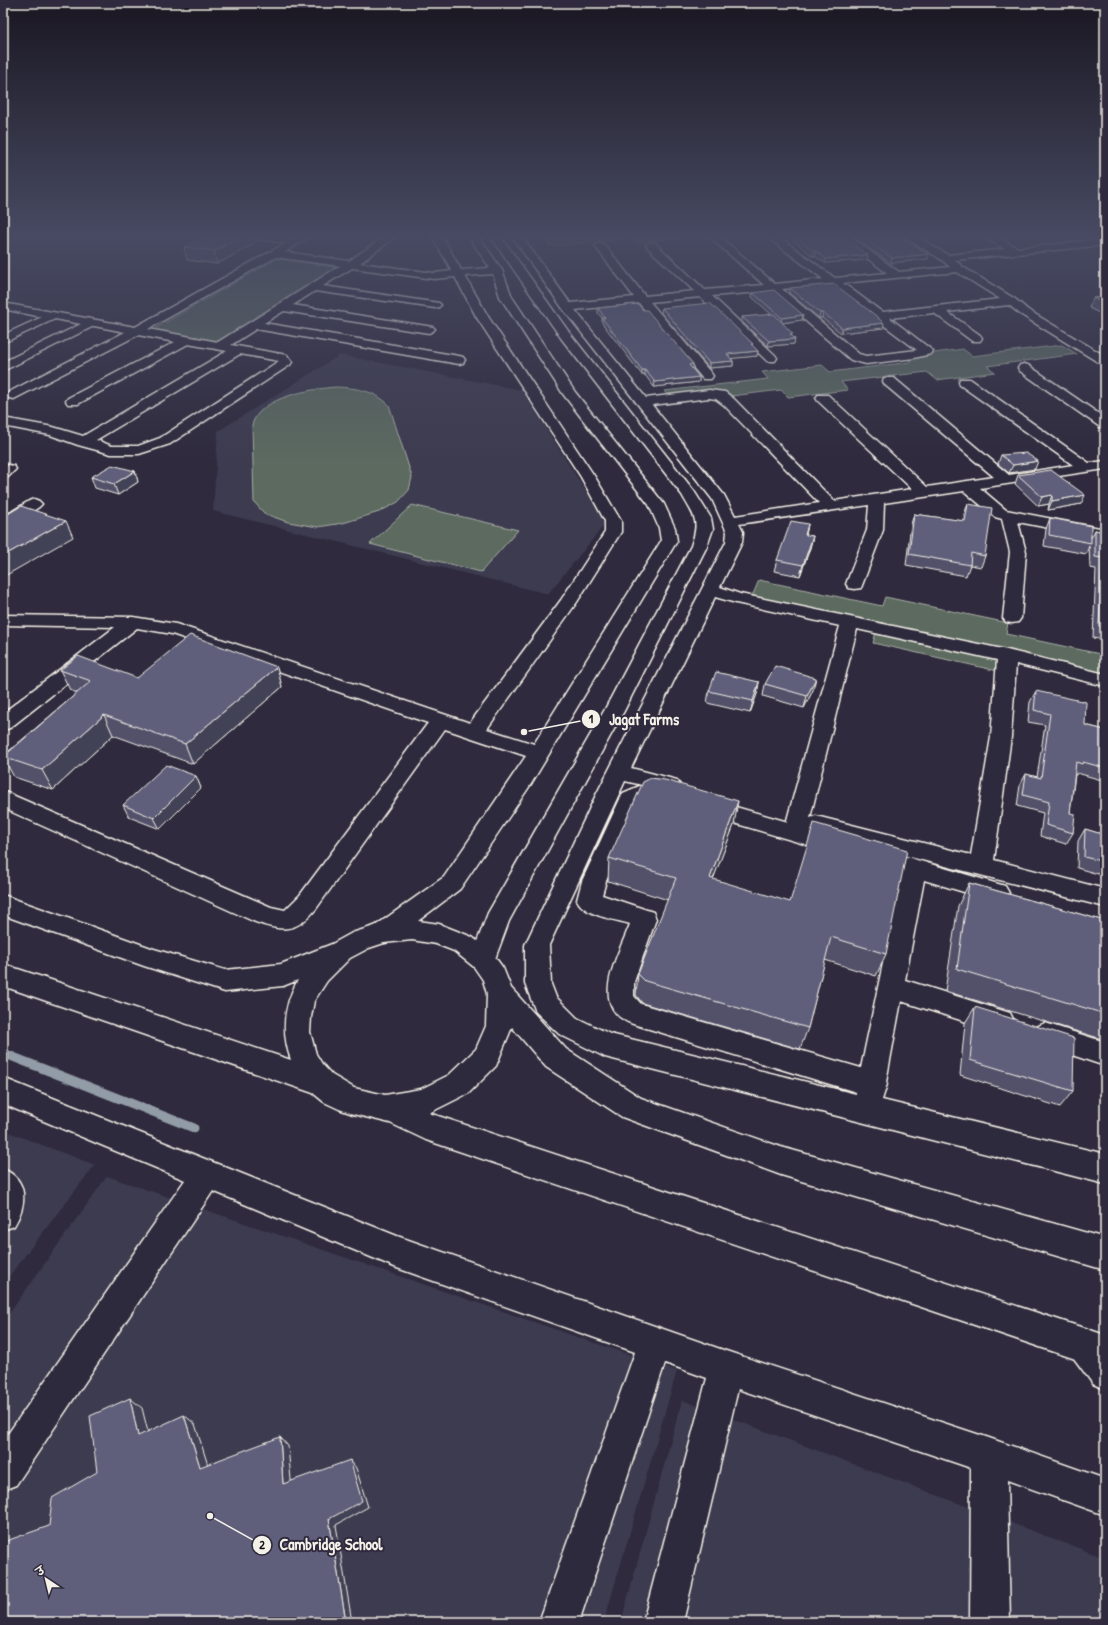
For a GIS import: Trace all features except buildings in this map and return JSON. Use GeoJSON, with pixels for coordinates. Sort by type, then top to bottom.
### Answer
{"type":"FeatureCollection","features":[{"type":"Feature","properties":{"kind":"street"},"geometry":{"type":"LineString","coordinates":[[3,422],[47,430],[120,452],[139,450],[157,445],[286,362],[283,358],[185,341],[55,315],[18,310]]}},
{"type":"Feature","properties":{"kind":"street"},"geometry":{"type":"LineString","coordinates":[[14,395],[174,310]]}},
{"type":"Feature","properties":{"kind":"street"},"geometry":{"type":"LineString","coordinates":[[220,346],[278,310]]}},
{"type":"Feature","properties":{"kind":"street"},"geometry":{"type":"LineString","coordinates":[[302,310],[429,329]]}},
{"type":"Feature","properties":{"kind":"street"},"geometry":{"type":"LineString","coordinates":[[384,933],[452,883],[523,779],[669,541],[667,528],[656,504],[553,396],[483,318],[478,310]]}},
{"type":"Feature","properties":{"kind":"street"},"geometry":{"type":"LineString","coordinates":[[475,731],[568,602],[613,532],[614,527],[613,521],[588,477],[553,396],[532,336],[513,325],[503,310]]}},
{"type":"Feature","properties":{"kind":"street"},"geometry":{"type":"LineString","coordinates":[[483,960],[497,920],[614,711],[698,546],[705,529],[703,518],[690,494],[547,310]]}},
{"type":"Feature","properties":{"kind":"street"},"geometry":{"type":"LineString","coordinates":[[569,310],[720,498],[735,532],[734,542],[646,717],[537,945],[538,984],[545,1004],[568,1026],[605,1045],[1105,1169]]}},
{"type":"Feature","properties":{"kind":"street"},"geometry":{"type":"LineString","coordinates":[[650,310],[707,376]]}},
{"type":"Feature","properties":{"kind":"street"},"geometry":{"type":"LineString","coordinates":[[721,310],[771,358]]}},
{"type":"Feature","properties":{"kind":"street"},"geometry":{"type":"LineString","coordinates":[[799,310],[851,355],[860,360],[914,354],[927,351],[873,310]]}},
{"type":"Feature","properties":{"kind":"street"},"geometry":{"type":"LineString","coordinates":[[881,316],[937,310],[976,338]]}},
{"type":"Feature","properties":{"kind":"street"},"geometry":{"type":"LineString","coordinates":[[1021,310],[1105,361]]}},
{"type":"Feature","properties":{"kind":"street"},"geometry":{"type":"LineString","coordinates":[[3,339],[55,315]]}},
{"type":"Feature","properties":{"kind":"street"},"geometry":{"type":"LineString","coordinates":[[3,367],[92,323]]}},
{"type":"Feature","properties":{"kind":"street"},"geometry":{"type":"LineString","coordinates":[[254,325],[459,360]]}},
{"type":"Feature","properties":{"kind":"street"},"geometry":{"type":"LineString","coordinates":[[73,401],[185,341]]}},
{"type":"Feature","properties":{"kind":"street"},"geometry":{"type":"LineString","coordinates":[[83,442],[238,350]]}},
{"type":"Feature","properties":{"kind":"street"},"geometry":{"type":"LineString","coordinates":[[1024,368],[1105,424]]}},
{"type":"Feature","properties":{"kind":"street"},"geometry":{"type":"LineString","coordinates":[[889,381],[1006,480]]}},
{"type":"Feature","properties":{"kind":"street"},"geometry":{"type":"LineString","coordinates":[[965,382],[1086,468]]}},
{"type":"Feature","properties":{"kind":"street"},"geometry":{"type":"LineString","coordinates":[[643,402],[709,394],[720,396],[729,402],[830,506]]}},
{"type":"Feature","properties":{"kind":"street"},"geometry":{"type":"LineString","coordinates":[[823,398],[923,492]]}},
{"type":"Feature","properties":{"kind":"street"},"geometry":{"type":"LineString","coordinates":[[731,521],[1105,465]]}},
{"type":"Feature","properties":{"kind":"street"},"geometry":{"type":"LineString","coordinates":[[968,486],[1001,514],[1105,534]]}},
{"type":"Feature","properties":{"kind":"street"},"geometry":{"type":"LineString","coordinates":[[855,584],[875,530],[876,499]]}},
{"type":"Feature","properties":{"kind":"street"},"geometry":{"type":"LineString","coordinates":[[3,524],[34,504]]}},
{"type":"Feature","properties":{"kind":"street"},"geometry":{"type":"LineString","coordinates":[[1009,516],[1018,552],[1012,618]]}},
{"type":"Feature","properties":{"kind":"street"},"geometry":{"type":"LineString","coordinates":[[710,590],[736,598],[1007,656],[1105,680]]}},
{"type":"Feature","properties":{"kind":"street"},"geometry":{"type":"LineString","coordinates":[[3,620],[133,622],[176,629],[539,753]]}},
{"type":"Feature","properties":{"kind":"street"},"geometry":{"type":"LineString","coordinates":[[3,723],[133,622]]}},
{"type":"Feature","properties":{"kind":"street"},"geometry":{"type":"LineString","coordinates":[[798,820],[850,622]]}},
{"type":"Feature","properties":{"kind":"street"},"geometry":{"type":"LineString","coordinates":[[981,866],[1001,737],[1007,656]]}},
{"type":"Feature","properties":{"kind":"street"},"geometry":{"type":"LineString","coordinates":[[614,711],[646,717]]}},
{"type":"Feature","properties":{"kind":"street"},"geometry":{"type":"LineString","coordinates":[[3,799],[262,914],[276,920],[285,920],[298,914],[308,902],[441,720]]}},
{"type":"Feature","properties":{"kind":"street"},"geometry":{"type":"LineString","coordinates":[[620,772],[798,820],[1105,898]]}},
{"type":"Feature","properties":{"kind":"street"},"geometry":{"type":"LineString","coordinates":[[873,1084],[632,1013],[621,1000],[621,982],[644,919],[604,907],[589,900],[594,881],[632,799],[646,792],[663,794],[1015,898]]}},
{"type":"Feature","properties":{"kind":"street"},"geometry":{"type":"LineString","coordinates":[[867,1111],[915,869]]}},
{"type":"Feature","properties":{"kind":"street"},"geometry":{"type":"LineString","coordinates":[[3,905],[153,959],[225,981],[283,975],[341,951],[362,940],[384,933],[412,930],[439,934],[463,944],[483,960],[494,976],[500,994],[499,1026],[486,1057],[459,1084],[424,1102],[385,1108]]}},
{"type":"Feature","properties":{"kind":"street"},"geometry":{"type":"LineString","coordinates":[[320,1083],[302,1059],[296,1030],[301,1000],[317,973],[341,951]]}},
{"type":"Feature","properties":{"kind":"street"},"geometry":{"type":"LineString","coordinates":[[3,975],[320,1083],[348,1100],[385,1108],[426,1126],[1095,1348],[1105,1372]]}},
{"type":"Feature","properties":{"kind":"street"},"geometry":{"type":"LineString","coordinates":[[891,987],[1105,1054]]}},
{"type":"Feature","properties":{"kind":"street"},"geometry":{"type":"LineString","coordinates":[[500,994],[556,1058],[632,1108],[781,1161],[1105,1254]]}},
{"type":"Feature","properties":{"kind":"street"},"geometry":{"type":"LineString","coordinates":[[3,1091],[397,1252],[726,1368],[1105,1497]]}},
{"type":"Feature","properties":{"kind":"street"},"geometry":{"type":"LineString","coordinates":[[3,1472],[207,1174]]}},
{"type":"Feature","properties":{"kind":"street"},"geometry":{"type":"LineString","coordinates":[[3,1184],[9,1191],[10,1200],[3,1215]]}},
{"type":"Feature","properties":{"kind":"street"},"geometry":{"type":"LineString","coordinates":[[559,1622],[655,1342]]}},
{"type":"Feature","properties":{"kind":"street"},"geometry":{"type":"LineString","coordinates":[[665,1621],[726,1368]]}},
{"type":"Feature","properties":{"kind":"street"},"geometry":{"type":"LineString","coordinates":[[988,1456],[990,1622]]}},
{"type":"Feature","properties":{"kind":"shaded area"},"geometry":{"type":"Polygon","coordinates":[[[340,355],[522,390],[606,523],[548,594],[213,511],[218,431],[340,355]]]}},
{"type":"Feature","properties":{"kind":"shaded area"},"geometry":{"type":"Polygon","coordinates":[[[3,1130],[95,1165],[3,1284],[3,1130]]]}},
{"type":"Feature","properties":{"kind":"shaded area"},"geometry":{"type":"Polygon","coordinates":[[[107,1176],[677,1371],[604,1622],[3,1622],[3,1322],[107,1176]]]}},
{"type":"Feature","properties":{"kind":"shaded area"},"geometry":{"type":"Polygon","coordinates":[[[682,1400],[1105,1558],[1105,1622],[621,1622],[682,1400]]]}},
{"type":"Feature","properties":{"kind":"green space"},"geometry":{"type":"Polygon","coordinates":[[[188,310],[270,310],[217,342],[152,330],[188,310]]]}},
{"type":"Feature","properties":{"kind":"green space"},"geometry":{"type":"Polygon","coordinates":[[[1062,345],[1077,354],[987,366],[995,372],[937,380],[927,372],[841,382],[848,390],[788,397],[781,390],[674,403],[664,391],[768,379],[762,372],[822,365],[830,372],[911,362],[905,357],[963,349],[972,356],[1062,345]]]}},
{"type":"Feature","properties":{"kind":"green space"},"geometry":{"type":"Polygon","coordinates":[[[336,387],[351,388],[371,393],[389,405],[412,477],[409,490],[398,502],[379,512],[343,523],[318,527],[288,522],[265,514],[254,502],[252,425],[257,415],[275,401],[287,396],[313,390],[336,387]]]}},
{"type":"Feature","properties":{"kind":"green space"},"geometry":{"type":"Polygon","coordinates":[[[412,505],[518,530],[481,572],[370,544],[412,505]]]}},
{"type":"Feature","properties":{"kind":"green space"},"geometry":{"type":"Polygon","coordinates":[[[759,580],[882,606],[885,597],[1008,623],[1006,634],[1105,655],[1105,680],[1000,657],[998,671],[873,643],[876,632],[749,604],[759,580]]]}},
{"type":"Feature","properties":{"kind":"waterway"},"geometry":{"type":"LineString","coordinates":[[3,1053],[194,1128]]}},
{"type":"Feature","properties":{"kind":"place","name":"Jagat Farms"},"geometry":{"type":"Point","coordinates":[524,732]}},
{"type":"Feature","properties":{"kind":"place","name":"Cambridge School"},"geometry":{"type":"Point","coordinates":[210,1516]}}]}
